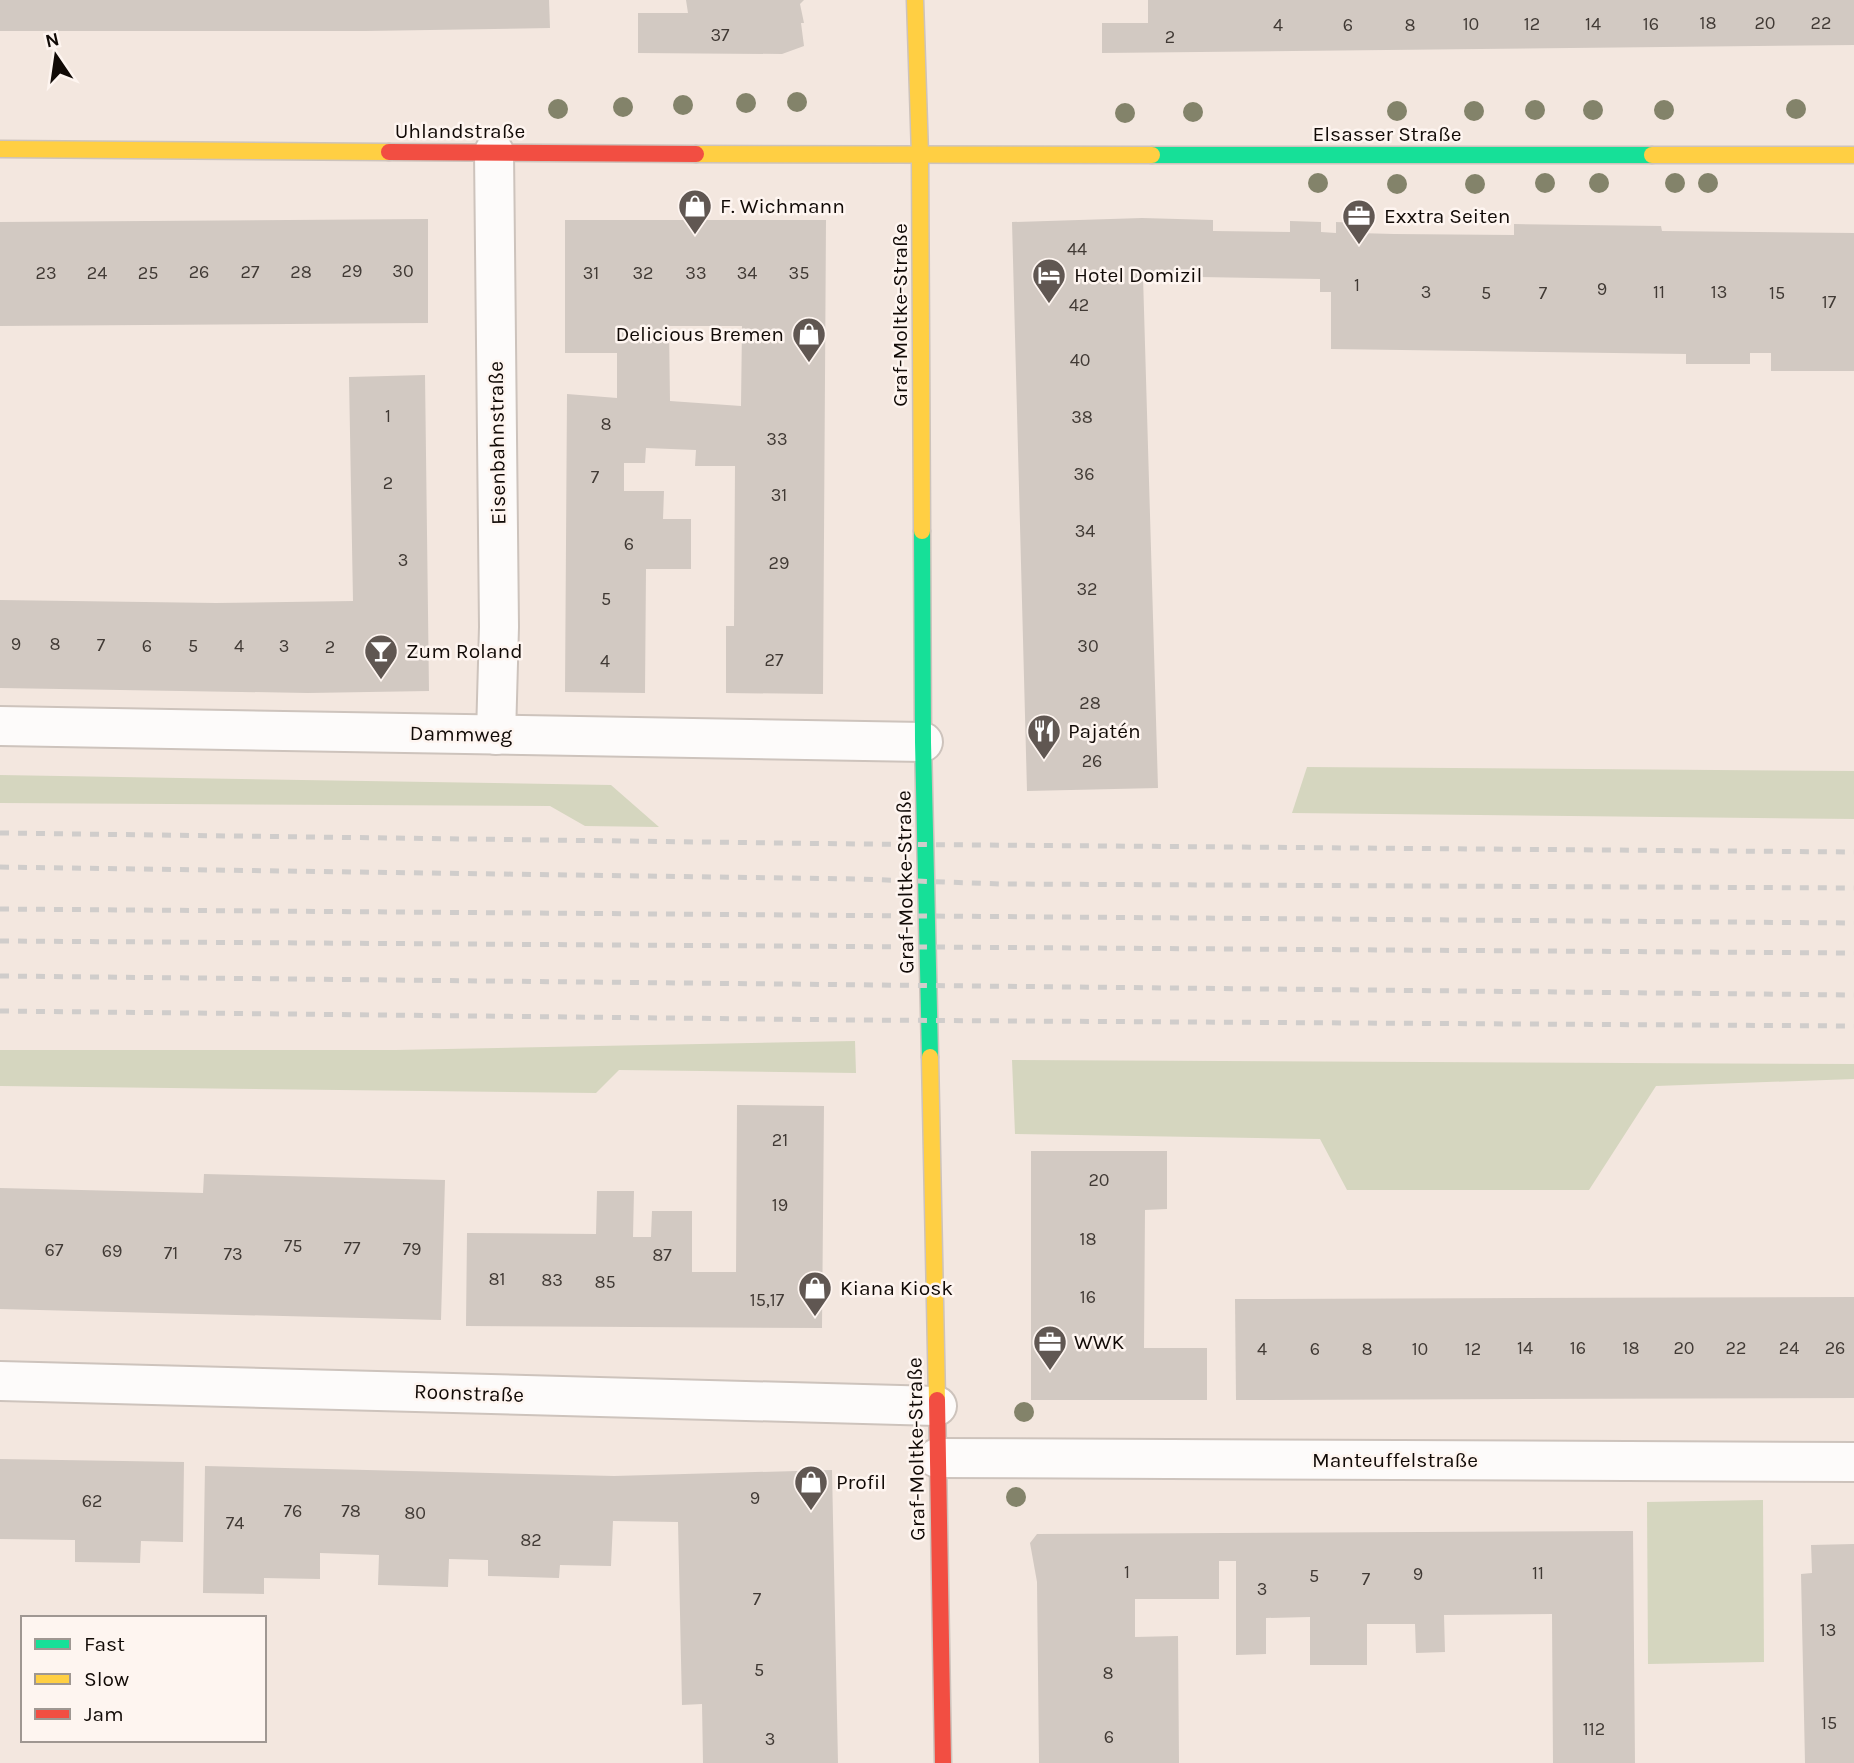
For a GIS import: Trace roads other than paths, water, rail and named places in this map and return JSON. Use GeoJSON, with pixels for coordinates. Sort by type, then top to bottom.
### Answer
{"type":"FeatureCollection","features":[{"type":"Feature","properties":{"kind":"street","name":"Graf-Moltke-Straße"},"geometry":{"type":"LineString","coordinates":[[915,0],[920,155],[923,742],[943,1763]]}},
{"type":"Feature","properties":{"kind":"street","name":"Uhlandstraße"},"geometry":{"type":"LineString","coordinates":[[0,149],[920,155]]}},
{"type":"Feature","properties":{"kind":"street","name":"Eisenbahnstraße"},"geometry":{"type":"LineString","coordinates":[[494,152],[499,627],[496,734]]}},
{"type":"Feature","properties":{"kind":"street","name":"Elsasser Straße"},"geometry":{"type":"LineString","coordinates":[[920,155],[1854,155]]}},
{"type":"Feature","properties":{"kind":"street","name":"Dammweg"},"geometry":{"type":"LineString","coordinates":[[0,726],[923,742]]}},
{"type":"Feature","properties":{"kind":"street","name":"Roonstraße"},"geometry":{"type":"LineString","coordinates":[[0,1381],[937,1406]]}},
{"type":"Feature","properties":{"kind":"street","name":"Manteuffelstraße"},"geometry":{"type":"LineString","coordinates":[[937,1458],[1854,1462]]}},
{"type":"Feature","properties":{"kind":"railway"},"geometry":{"type":"LineString","coordinates":[[0,833],[858,844],[1854,852]]}},
{"type":"Feature","properties":{"kind":"railway"},"geometry":{"type":"LineString","coordinates":[[0,867],[857,879],[1002,884],[1854,888]]}},
{"type":"Feature","properties":{"kind":"railway"},"geometry":{"type":"LineString","coordinates":[[0,909],[1854,923]]}},
{"type":"Feature","properties":{"kind":"railway"},"geometry":{"type":"LineString","coordinates":[[0,941],[1854,953]]}},
{"type":"Feature","properties":{"kind":"railway"},"geometry":{"type":"LineString","coordinates":[[0,976],[1854,995]]}},
{"type":"Feature","properties":{"kind":"railway"},"geometry":{"type":"LineString","coordinates":[[0,1011],[1854,1026]]}},
{"type":"Feature","properties":{"kind":"place","name":"F. Wichmann"},"geometry":{"type":"Point","coordinates":[695,236]}},
{"type":"Feature","properties":{"kind":"place","name":"Exxtra Seiten"},"geometry":{"type":"Point","coordinates":[1359,246]}},
{"type":"Feature","properties":{"kind":"place","name":"Hotel Domizil"},"geometry":{"type":"Point","coordinates":[1049,305]}},
{"type":"Feature","properties":{"kind":"place","name":"Delicious Bremen"},"geometry":{"type":"Point","coordinates":[809,364]}},
{"type":"Feature","properties":{"kind":"place","name":"Zum Roland"},"geometry":{"type":"Point","coordinates":[381,681]}},
{"type":"Feature","properties":{"kind":"place","name":"Pajatén"},"geometry":{"type":"Point","coordinates":[1044,761]}},
{"type":"Feature","properties":{"kind":"place","name":"Kiana Kiosk"},"geometry":{"type":"Point","coordinates":[815,1318]}},
{"type":"Feature","properties":{"kind":"place","name":"WWK"},"geometry":{"type":"Point","coordinates":[1050,1372]}},
{"type":"Feature","properties":{"kind":"place","name":"Profil"},"geometry":{"type":"Point","coordinates":[811,1512]}}]}
